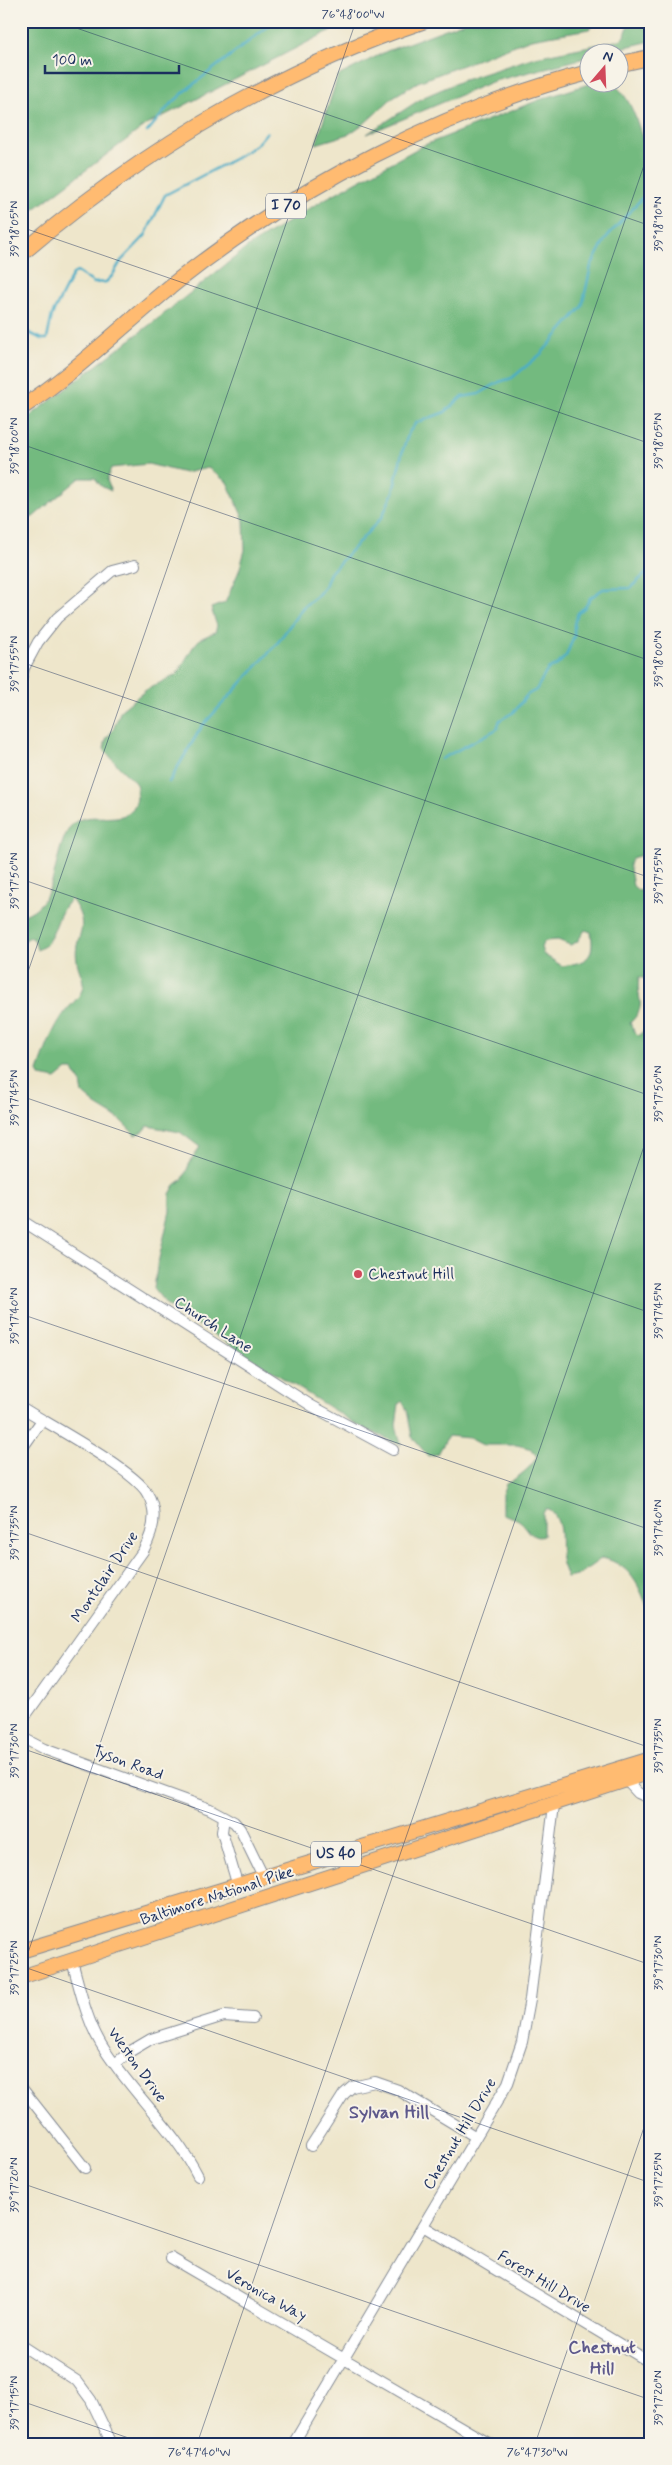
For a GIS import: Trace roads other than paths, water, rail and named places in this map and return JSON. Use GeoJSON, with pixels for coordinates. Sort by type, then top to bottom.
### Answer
{"type":"FeatureCollection","features":[{"type":"Feature","properties":{"kind":"highway"},"geometry":{"type":"LineString","coordinates":[[21,254],[70,212],[114,179],[198,125],[248,96],[331,56],[424,21]]}},
{"type":"Feature","properties":{"kind":"highway"},"geometry":{"type":"LineString","coordinates":[[630,62],[645,58]]}},
{"type":"Feature","properties":{"kind":"highway","name":"I 70"},"geometry":{"type":"LineString","coordinates":[[21,408],[67,373],[180,279],[294,200],[360,163],[436,126],[526,91],[580,75]]}},
{"type":"Feature","properties":{"kind":"main road","name":"Baltimore National Pike"},"geometry":{"type":"LineString","coordinates":[[21,1951],[651,1759]]}},
{"type":"Feature","properties":{"kind":"main road","name":"Baltimore National Pike"},"geometry":{"type":"LineString","coordinates":[[21,1977],[651,1772]]}},
{"type":"Feature","properties":{"kind":"street"},"geometry":{"type":"LineString","coordinates":[[21,680],[24,668],[38,642],[57,618],[112,571],[135,565]]}},
{"type":"Feature","properties":{"kind":"street","name":"Church Lane"},"geometry":{"type":"LineString","coordinates":[[21,1220],[312,1406],[393,1450]]}},
{"type":"Feature","properties":{"kind":"street","name":"Montclair Drive"},"geometry":{"type":"LineString","coordinates":[[21,1407],[141,1484],[153,1506],[154,1516],[150,1539],[143,1551],[21,1722]]}},
{"type":"Feature","properties":{"kind":"street"},"geometry":{"type":"LineString","coordinates":[[21,1450],[42,1420]]}},
{"type":"Feature","properties":{"kind":"street","name":"Tyson Road"},"geometry":{"type":"LineString","coordinates":[[21,1737],[44,1749],[201,1805],[224,1817],[240,1828],[263,1876]]}},
{"type":"Feature","properties":{"kind":"street"},"geometry":{"type":"LineString","coordinates":[[626,1780],[638,1793],[651,1799]]}},
{"type":"Feature","properties":{"kind":"street","name":"Chestnut Hill Drive"},"geometry":{"type":"LineString","coordinates":[[293,2444],[346,2358],[508,2083],[522,2042],[530,1999],[554,1805]]}},
{"type":"Feature","properties":{"kind":"street"},"geometry":{"type":"LineString","coordinates":[[224,1817],[222,1832],[237,1884]]}},
{"type":"Feature","properties":{"kind":"street","name":"Weston Drive"},"geometry":{"type":"LineString","coordinates":[[72,1961],[88,2018],[100,2044],[179,2144],[198,2176]]}},
{"type":"Feature","properties":{"kind":"street"},"geometry":{"type":"LineString","coordinates":[[115,2064],[129,2052],[151,2039],[224,2016],[253,2018]]}},
{"type":"Feature","properties":{"kind":"street"},"geometry":{"type":"LineString","coordinates":[[312,2146],[344,2094],[352,2087],[375,2082],[398,2090],[476,2137]]}},
{"type":"Feature","properties":{"kind":"street"},"geometry":{"type":"LineString","coordinates":[[21,2087],[85,2168]]}},
{"type":"Feature","properties":{"kind":"street","name":"Forest Hill Drive"},"geometry":{"type":"LineString","coordinates":[[423,2226],[651,2362]]}},
{"type":"Feature","properties":{"kind":"street","name":"Veronica Way"},"geometry":{"type":"LineString","coordinates":[[171,2258],[346,2358],[490,2444]]}},
{"type":"Feature","properties":{"kind":"street"},"geometry":{"type":"LineString","coordinates":[[21,2345],[77,2381],[91,2400],[112,2444]]}},
{"type":"Feature","properties":{"kind":"waterway"},"geometry":{"type":"LineString","coordinates":[[147,132],[169,106],[190,87],[275,21]]}},
{"type":"Feature","properties":{"kind":"waterway"},"geometry":{"type":"LineString","coordinates":[[21,329],[42,339],[47,339],[52,315],[73,274],[77,272],[94,283],[106,282],[121,261],[145,236],[165,195],[236,158],[256,145],[267,132]]}},
{"type":"Feature","properties":{"kind":"waterway"},"geometry":{"type":"LineString","coordinates":[[169,782],[202,726],[276,645],[303,607],[317,596],[325,586],[330,573],[382,517],[393,492],[409,432],[416,423],[445,412],[462,397],[479,394],[499,382],[512,378],[541,354],[582,307],[591,266],[606,238],[651,188]]}},
{"type":"Feature","properties":{"kind":"waterway"},"geometry":{"type":"LineString","coordinates":[[441,759],[497,729],[500,720],[514,712],[527,695],[536,690],[548,669],[557,665],[566,656],[574,636],[574,624],[578,613],[585,607],[590,598],[603,589],[630,588],[651,569]]}},
{"type":"Feature","properties":{"kind":"place","name":"Chestnut Hill"},"geometry":{"type":"Point","coordinates":[358,1274]}},
{"type":"Feature","properties":{"kind":"district","name":"Sylvan Hill"},"geometry":{"type":"Point","coordinates":[389,2113]}},
{"type":"Feature","properties":{"kind":"district","name":"Chestnut Hill"},"geometry":{"type":"Point","coordinates":[602,2358]}}]}
